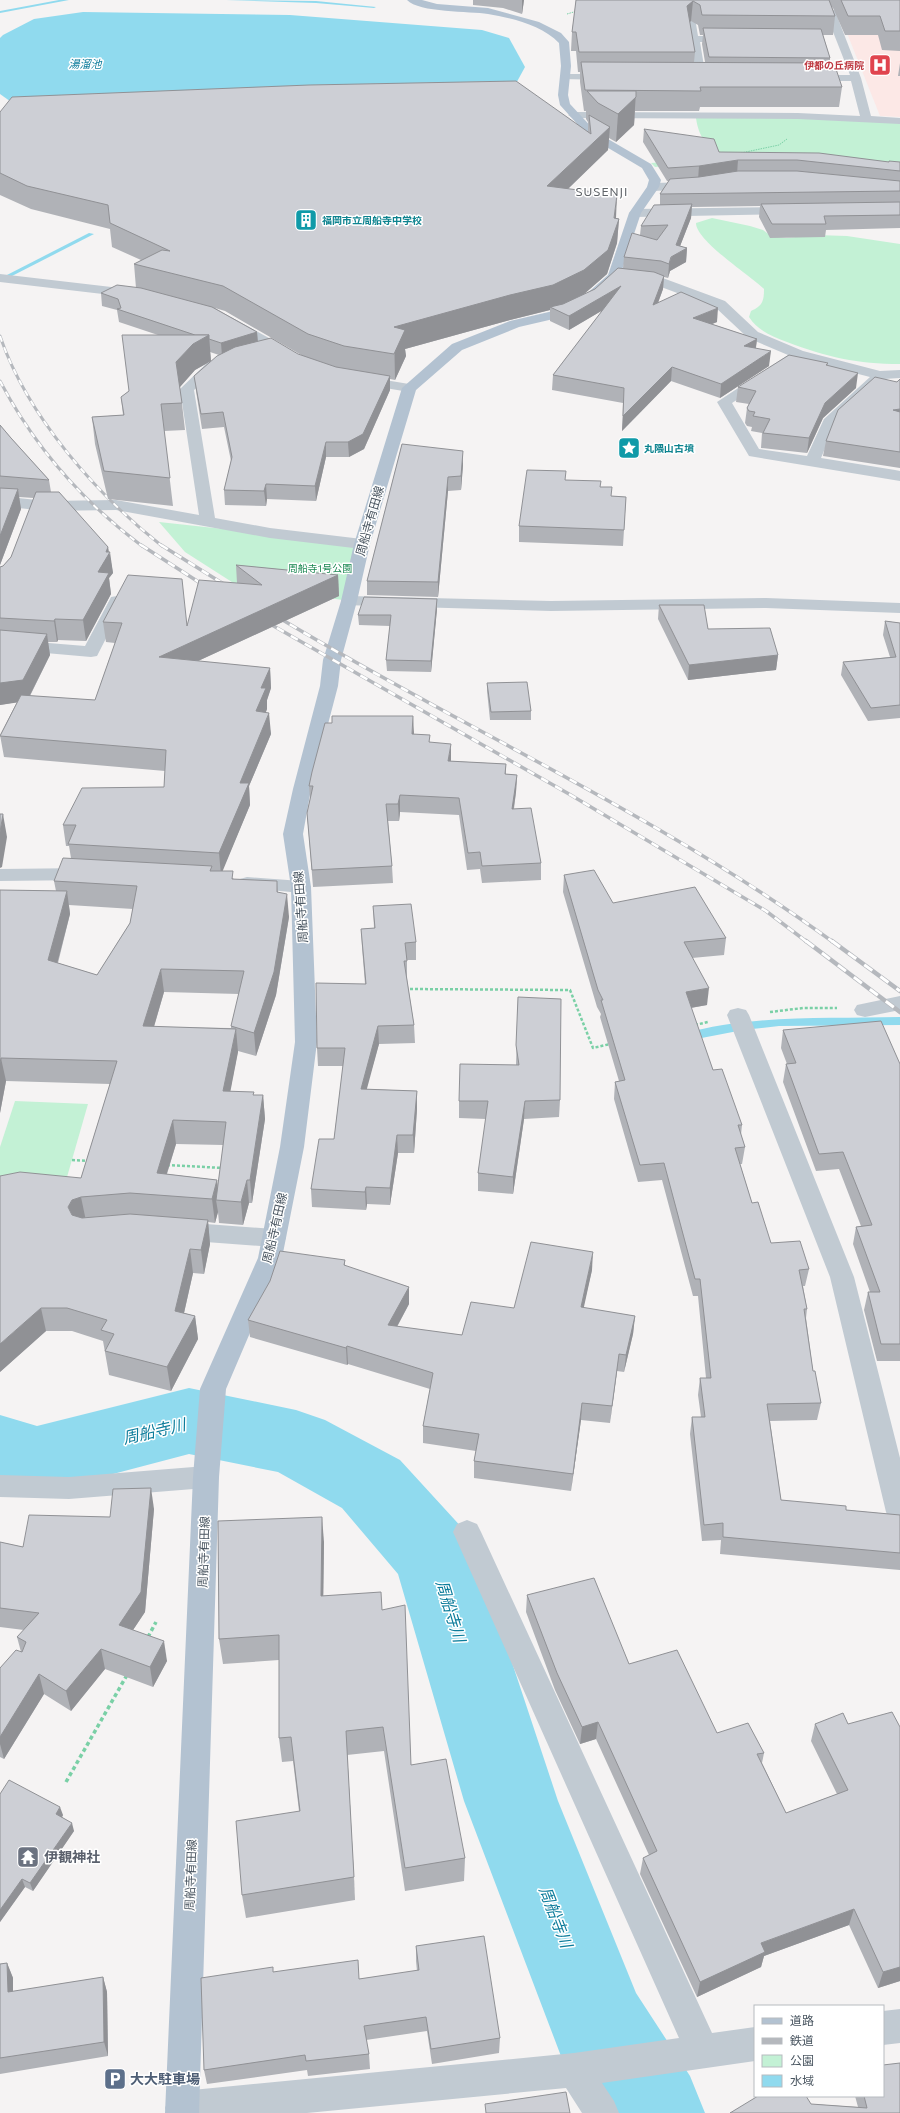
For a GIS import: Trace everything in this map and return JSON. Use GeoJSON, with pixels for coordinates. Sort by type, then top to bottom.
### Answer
{"type":"FeatureCollection","features":[{"type":"Feature","properties":{"kind":"main road"},"geometry":{"type":"LineString","coordinates":[[409,388],[457,347],[515,324],[557,314],[589,299],[614,276],[635,213],[653,188],[655,180],[647,166],[592,134],[565,105],[563,95],[565,76],[564,42],[557,35],[536,24],[488,11],[436,7],[412,0]]}},
{"type":"Feature","properties":{"kind":"main road","name":"周船寺有田線"},"geometry":{"type":"LineString","coordinates":[[182,2110],[206,1478],[213,1389],[270,1258],[292,1147],[306,1042],[301,887],[293,834],[302,789],[329,686],[332,660],[349,602],[362,544],[409,388]]}},
{"type":"Feature","properties":{"kind":"street"},"geometry":{"type":"LineString","coordinates":[[686,78],[705,78],[695,39],[693,11],[687,0]]}},
{"type":"Feature","properties":{"kind":"street"},"geometry":{"type":"LineString","coordinates":[[806,11],[830,11],[837,40],[856,78],[866,119]]}},
{"type":"Feature","properties":{"kind":"street"},"geometry":{"type":"LineString","coordinates":[[695,39],[741,39]]}},
{"type":"Feature","properties":{"kind":"street"},"geometry":{"type":"LineString","coordinates":[[565,76],[618,77]]}},
{"type":"Feature","properties":{"kind":"street"},"geometry":{"type":"LineString","coordinates":[[794,78],[856,78]]}},
{"type":"Feature","properties":{"kind":"street"},"geometry":{"type":"LineString","coordinates":[[573,114],[798,116],[900,121]]}},
{"type":"Feature","properties":{"kind":"street"},"geometry":{"type":"LineString","coordinates":[[653,188],[706,184]]}},
{"type":"Feature","properties":{"kind":"street"},"geometry":{"type":"LineString","coordinates":[[635,213],[801,211]]}},
{"type":"Feature","properties":{"kind":"street"},"geometry":{"type":"LineString","coordinates":[[614,276],[655,280],[720,304],[753,335],[798,354],[880,375],[900,374]]}},
{"type":"Feature","properties":{"kind":"street"},"geometry":{"type":"LineString","coordinates":[[0,278],[151,297]]}},
{"type":"Feature","properties":{"kind":"street"},"geometry":{"type":"LineString","coordinates":[[219,315],[304,364]]}},
{"type":"Feature","properties":{"kind":"street"},"geometry":{"type":"LineString","coordinates":[[253,352],[275,346]]}},
{"type":"Feature","properties":{"kind":"street"},"geometry":{"type":"LineString","coordinates":[[798,354],[724,402],[754,453],[890,473],[900,476]]}},
{"type":"Feature","properties":{"kind":"street"},"geometry":{"type":"LineString","coordinates":[[208,521],[187,390],[212,366],[231,357]]}},
{"type":"Feature","properties":{"kind":"street"},"geometry":{"type":"LineString","coordinates":[[812,461],[829,422],[880,375]]}},
{"type":"Feature","properties":{"kind":"street"},"geometry":{"type":"LineString","coordinates":[[350,378],[409,388]]}},
{"type":"Feature","properties":{"kind":"street"},"geometry":{"type":"LineString","coordinates":[[0,502],[29,513],[116,505],[270,533],[362,544]]}},
{"type":"Feature","properties":{"kind":"street"},"geometry":{"type":"LineString","coordinates":[[0,644],[91,652],[124,588]]}},
{"type":"Feature","properties":{"kind":"street"},"geometry":{"type":"LineString","coordinates":[[349,602],[551,606],[766,602],[900,608]]}},
{"type":"Feature","properties":{"kind":"street"},"geometry":{"type":"LineString","coordinates":[[0,875],[66,873],[106,875]]}},
{"type":"Feature","properties":{"kind":"street"},"geometry":{"type":"LineString","coordinates":[[231,883],[301,887]]}},
{"type":"Feature","properties":{"kind":"street"},"geometry":{"type":"LineString","coordinates":[[865,1010],[900,1003]]}},
{"type":"Feature","properties":{"kind":"street"},"geometry":{"type":"LineString","coordinates":[[742,1023],[842,1277],[900,1512]]}},
{"type":"Feature","properties":{"kind":"street"},"geometry":{"type":"LineString","coordinates":[[158,1229],[274,1238]]}},
{"type":"Feature","properties":{"kind":"street"},"geometry":{"type":"LineString","coordinates":[[0,1486],[69,1488],[206,1478]]}},
{"type":"Feature","properties":{"kind":"street"},"geometry":{"type":"LineString","coordinates":[[467,1532],[702,2050]]}},
{"type":"Feature","properties":{"kind":"street"},"geometry":{"type":"LineString","coordinates":[[884,2028],[900,2026]]}},
{"type":"Feature","properties":{"kind":"street"},"geometry":{"type":"LineString","coordinates":[[182,2110],[574,2070],[702,2050],[754,2044]]}},
{"type":"Feature","properties":{"kind":"street"},"geometry":{"type":"LineString","coordinates":[[574,2070],[602,2113]]}},
{"type":"Feature","properties":{"kind":"path"},"geometry":{"type":"LineString","coordinates":[[536,24],[576,11],[583,11]]}},
{"type":"Feature","properties":{"kind":"path"},"geometry":{"type":"LineString","coordinates":[[741,153],[779,145],[790,137]]}},
{"type":"Feature","properties":{"kind":"path"},"geometry":{"type":"LineString","coordinates":[[398,989],[570,990],[593,1048],[616,1042]]}},
{"type":"Feature","properties":{"kind":"path"},"geometry":{"type":"LineString","coordinates":[[692,1025],[742,1023],[803,1008],[865,1010]]}},
{"type":"Feature","properties":{"kind":"path"},"geometry":{"type":"LineString","coordinates":[[72,1160],[96,1161]]}},
{"type":"Feature","properties":{"kind":"path"},"geometry":{"type":"LineString","coordinates":[[160,1165],[224,1168]]}},
{"type":"Feature","properties":{"kind":"path"},"geometry":{"type":"LineString","coordinates":[[145,1643],[156,1622]]}},
{"type":"Feature","properties":{"kind":"path"},"geometry":{"type":"LineString","coordinates":[[66,1782],[129,1671]]}},
{"type":"Feature","properties":{"kind":"shaded area","name":"伊都の丘病院"},"geometry":{"type":"Polygon","coordinates":[[[900,11],[900,117],[880,116],[839,13],[900,11]]]}},
{"type":"Feature","properties":{"kind":"green space"},"geometry":{"type":"Polygon","coordinates":[[[696,118],[788,118],[900,123],[900,173],[710,162],[655,167],[651,163],[721,158],[704,141],[699,131],[696,118]]]}},
{"type":"Feature","properties":{"kind":"green space"},"geometry":{"type":"Polygon","coordinates":[[[712,218],[750,226],[763,230],[771,236],[786,238],[816,235],[847,236],[900,244],[900,364],[870,363],[829,356],[787,342],[771,335],[757,326],[749,317],[751,311],[762,303],[764,289],[725,258],[705,239],[698,230],[696,223],[712,218]]]}},
{"type":"Feature","properties":{"kind":"green space","name":"周船寺1号公園"},"geometry":{"type":"Polygon","coordinates":[[[159,522],[362,544],[349,601],[235,584],[185,552],[159,522]]]}},
{"type":"Feature","properties":{"kind":"green space"},"geometry":{"type":"Polygon","coordinates":[[[15,1101],[88,1104],[63,1191],[0,1188],[0,1147],[15,1101]]]}},
{"type":"Feature","properties":{"kind":"water","name":"湯溜池"},"geometry":{"type":"Polygon","coordinates":[[[83,12],[290,15],[482,30],[509,38],[525,67],[513,89],[21,109],[0,94],[0,38],[3,35],[34,19],[83,12]]]}},
{"type":"Feature","properties":{"kind":"building"},"geometry":{"type":"Polygon","coordinates":[[[576,0],[829,0],[835,16],[702,15],[700,5],[693,1],[687,6],[695,52],[579,52],[576,32],[572,32],[576,0]]]}},
{"type":"Feature","properties":{"kind":"building"},"geometry":{"type":"Polygon","coordinates":[[[841,0],[900,0],[900,31],[885,31],[880,16],[848,16],[841,0]]]}},
{"type":"Feature","properties":{"kind":"building"},"geometry":{"type":"Polygon","coordinates":[[[703,28],[821,29],[830,58],[709,57],[703,28]]]}},
{"type":"Feature","properties":{"kind":"building"},"geometry":{"type":"Polygon","coordinates":[[[581,62],[834,63],[842,87],[700,87],[701,91],[585,90],[581,62]]]}},
{"type":"Feature","properties":{"kind":"building","name":"福岡市立周船寺中学校"},"geometry":{"type":"Polygon","coordinates":[[[516,81],[591,134],[589,115],[610,127],[547,186],[617,195],[614,218],[619,219],[608,250],[584,270],[553,285],[510,295],[394,327],[405,330],[394,354],[344,346],[308,334],[223,286],[134,264],[162,250],[170,251],[110,223],[108,205],[27,186],[0,173],[0,112],[12,97],[309,85],[516,81]]]}},
{"type":"Feature","properties":{"kind":"building"},"geometry":{"type":"Polygon","coordinates":[[[587,91],[636,91],[636,97],[618,114],[598,103],[587,91]]]}},
{"type":"Feature","properties":{"kind":"building"},"geometry":{"type":"Polygon","coordinates":[[[644,129],[714,139],[719,152],[819,153],[889,162],[900,162],[900,171],[797,160],[738,160],[699,166],[668,168],[644,129]]]}},
{"type":"Feature","properties":{"kind":"building"},"geometry":{"type":"Polygon","coordinates":[[[738,171],[797,171],[900,181],[900,191],[660,194],[670,179],[699,177],[738,171]]]}},
{"type":"Feature","properties":{"kind":"building"},"geometry":{"type":"Polygon","coordinates":[[[900,202],[900,215],[824,216],[826,224],[772,224],[761,204],[900,202]]]}},
{"type":"Feature","properties":{"kind":"building"},"geometry":{"type":"Polygon","coordinates":[[[692,204],[676,245],[687,248],[671,257],[669,264],[661,261],[624,257],[632,233],[657,240],[668,225],[641,226],[654,205],[692,204]]]}},
{"type":"Feature","properties":{"kind":"building"},"geometry":{"type":"Polygon","coordinates":[[[618,268],[654,272],[664,276],[653,305],[681,292],[718,308],[693,318],[757,339],[744,346],[771,351],[721,384],[672,367],[623,416],[624,388],[553,375],[621,286],[569,316],[550,307],[563,304],[595,289],[618,268]]]}},
{"type":"Feature","properties":{"kind":"building"},"geometry":{"type":"Polygon","coordinates":[[[117,285],[141,288],[212,307],[257,332],[221,343],[209,339],[209,335],[195,335],[117,309],[121,308],[118,299],[101,293],[117,285]]]}},
{"type":"Feature","properties":{"kind":"building"},"geometry":{"type":"Polygon","coordinates":[[[122,335],[209,335],[193,344],[176,362],[182,403],[161,404],[170,478],[104,471],[92,417],[124,415],[121,397],[129,391],[122,335]]]}},
{"type":"Feature","properties":{"kind":"building"},"geometry":{"type":"Polygon","coordinates":[[[271,338],[298,354],[336,367],[390,376],[363,434],[348,442],[326,442],[315,486],[266,484],[264,491],[224,490],[232,457],[223,412],[201,414],[194,376],[217,356],[235,347],[271,338]]]}},
{"type":"Feature","properties":{"kind":"building"},"geometry":{"type":"Polygon","coordinates":[[[789,355],[828,363],[826,365],[858,373],[825,403],[809,438],[763,433],[770,419],[753,416],[755,412],[749,411],[747,408],[756,391],[738,387],[789,355]]]}},
{"type":"Feature","properties":{"kind":"building"},"geometry":{"type":"Polygon","coordinates":[[[875,377],[897,382],[900,379],[900,409],[893,410],[900,412],[900,452],[826,441],[838,410],[875,377]]]}},
{"type":"Feature","properties":{"kind":"building"},"geometry":{"type":"Polygon","coordinates":[[[0,425],[11,438],[49,480],[0,476],[0,425]]]}},
{"type":"Feature","properties":{"kind":"building"},"geometry":{"type":"Polygon","coordinates":[[[402,444],[463,451],[461,476],[448,477],[438,582],[367,581],[402,444]]]}},
{"type":"Feature","properties":{"kind":"building"},"geometry":{"type":"Polygon","coordinates":[[[527,470],[566,471],[565,480],[601,481],[600,487],[612,487],[611,496],[626,497],[624,530],[519,526],[527,470]]]}},
{"type":"Feature","properties":{"kind":"building"},"geometry":{"type":"Polygon","coordinates":[[[0,488],[18,489],[0,536],[0,488]]]}},
{"type":"Feature","properties":{"kind":"building"},"geometry":{"type":"Polygon","coordinates":[[[36,492],[59,492],[108,547],[106,552],[110,552],[98,572],[109,573],[83,620],[55,619],[54,621],[0,618],[0,567],[3,566],[11,557],[36,492]]]}},
{"type":"Feature","properties":{"kind":"building"},"geometry":{"type":"Polygon","coordinates":[[[236,565],[338,575],[159,657],[270,668],[261,688],[266,688],[256,711],[269,713],[240,783],[249,783],[219,853],[68,844],[76,825],[63,825],[82,788],[164,787],[166,750],[0,736],[21,695],[95,700],[122,623],[103,622],[128,575],[182,579],[187,626],[199,580],[262,585],[236,565]]]}},
{"type":"Feature","properties":{"kind":"building"},"geometry":{"type":"Polygon","coordinates":[[[364,597],[437,599],[431,661],[386,660],[391,615],[358,615],[364,597]]]}},
{"type":"Feature","properties":{"kind":"building"},"geometry":{"type":"Polygon","coordinates":[[[659,605],[704,605],[708,629],[770,628],[778,655],[689,665],[659,605]]]}},
{"type":"Feature","properties":{"kind":"building"},"geometry":{"type":"Polygon","coordinates":[[[885,621],[900,623],[900,705],[871,708],[843,662],[896,657],[885,621]]]}},
{"type":"Feature","properties":{"kind":"building"},"geometry":{"type":"Polygon","coordinates":[[[0,630],[47,634],[23,680],[0,683],[0,630]]]}},
{"type":"Feature","properties":{"kind":"building"},"geometry":{"type":"Polygon","coordinates":[[[527,682],[531,711],[491,712],[487,683],[527,682]]]}},
{"type":"Feature","properties":{"kind":"building"},"geometry":{"type":"Polygon","coordinates":[[[332,716],[413,716],[412,734],[430,735],[429,742],[451,744],[448,761],[506,764],[505,774],[517,775],[512,809],[531,808],[541,863],[482,866],[480,852],[468,853],[459,798],[400,795],[398,804],[386,804],[392,866],[312,870],[307,813],[313,786],[309,786],[325,723],[332,723],[332,716]]]}},
{"type":"Feature","properties":{"kind":"building"},"geometry":{"type":"Polygon","coordinates":[[[0,814],[3,814],[0,832],[0,814]]]}},
{"type":"Feature","properties":{"kind":"building"},"geometry":{"type":"Polygon","coordinates":[[[63,858],[212,866],[210,871],[233,871],[232,879],[277,881],[277,892],[287,894],[274,972],[254,1033],[231,1026],[244,971],[161,969],[143,1026],[236,1029],[223,1091],[254,1092],[253,1095],[263,1095],[250,1180],[247,1180],[241,1202],[216,1200],[226,1122],[173,1120],[157,1173],[217,1180],[212,1199],[130,1193],[81,1197],[72,1200],[68,1207],[72,1215],[82,1218],[130,1214],[208,1220],[201,1250],[190,1249],[175,1311],[195,1316],[167,1367],[105,1351],[114,1334],[101,1330],[107,1320],[67,1308],[41,1308],[0,1344],[0,1176],[20,1172],[81,1178],[117,1061],[1,1058],[0,1063],[0,890],[67,891],[48,960],[97,975],[130,923],[137,886],[54,881],[63,858]]]}},
{"type":"Feature","properties":{"kind":"building"},"geometry":{"type":"Polygon","coordinates":[[[594,870],[613,903],[695,887],[726,938],[684,942],[709,988],[686,992],[713,1070],[722,1069],[742,1125],[738,1125],[745,1147],[735,1148],[752,1203],[758,1202],[771,1243],[800,1241],[809,1269],[799,1270],[807,1309],[804,1309],[813,1371],[815,1371],[821,1403],[767,1404],[781,1500],[846,1506],[846,1510],[900,1515],[900,1553],[723,1537],[723,1523],[704,1525],[692,1417],[705,1417],[700,1378],[711,1378],[700,1279],[695,1279],[664,1163],[640,1165],[615,1082],[625,1080],[601,1000],[603,1000],[598,990],[564,875],[594,870]]]}},
{"type":"Feature","properties":{"kind":"building"},"geometry":{"type":"Polygon","coordinates":[[[411,904],[416,942],[405,943],[407,961],[404,961],[414,1025],[378,1026],[361,1089],[417,1091],[413,1135],[397,1135],[390,1188],[366,1187],[365,1192],[311,1189],[319,1139],[334,1139],[345,1048],[317,1048],[316,983],[366,984],[361,929],[375,928],[373,906],[411,904]]]}},
{"type":"Feature","properties":{"kind":"building"},"geometry":{"type":"Polygon","coordinates":[[[518,997],[561,999],[560,1100],[525,1101],[513,1177],[478,1173],[488,1101],[459,1101],[460,1064],[519,1065],[516,1045],[518,997]]]}},
{"type":"Feature","properties":{"kind":"building"},"geometry":{"type":"Polygon","coordinates":[[[881,1021],[900,1064],[900,1344],[881,1344],[868,1292],[880,1292],[856,1227],[872,1225],[843,1152],[819,1154],[786,1064],[796,1063],[783,1030],[881,1021]]]}},
{"type":"Feature","properties":{"kind":"building"},"geometry":{"type":"Polygon","coordinates":[[[531,1242],[593,1252],[581,1307],[635,1316],[626,1355],[619,1354],[612,1406],[582,1403],[573,1474],[474,1461],[479,1434],[423,1426],[433,1373],[347,1346],[346,1348],[248,1320],[270,1281],[280,1251],[345,1260],[344,1265],[409,1287],[388,1325],[462,1335],[471,1302],[514,1308],[531,1242]]]}},
{"type":"Feature","properties":{"kind":"building"},"geometry":{"type":"Polygon","coordinates":[[[151,1488],[141,1592],[119,1625],[164,1641],[150,1667],[101,1649],[66,1691],[39,1674],[0,1737],[0,1668],[16,1650],[22,1652],[26,1642],[17,1637],[39,1613],[0,1608],[0,1542],[23,1547],[29,1515],[110,1517],[113,1489],[151,1488]]]}},
{"type":"Feature","properties":{"kind":"building"},"geometry":{"type":"Polygon","coordinates":[[[322,1517],[321,1596],[381,1592],[382,1610],[405,1605],[411,1765],[446,1759],[465,1858],[405,1868],[383,1727],[346,1731],[354,1877],[242,1895],[236,1821],[300,1811],[291,1737],[279,1738],[279,1635],[219,1639],[218,1521],[322,1517]]]}},
{"type":"Feature","properties":{"kind":"building"},"geometry":{"type":"Polygon","coordinates":[[[594,1578],[629,1664],[677,1650],[717,1733],[748,1723],[764,1753],[757,1754],[786,1813],[848,1790],[815,1724],[843,1713],[848,1724],[892,1712],[900,1727],[900,1967],[883,1972],[854,1909],[761,1943],[765,1952],[700,1982],[643,1858],[657,1851],[598,1722],[582,1727],[557,1673],[527,1595],[594,1578]]]}},
{"type":"Feature","properties":{"kind":"building","name":"伊覩神社"},"geometry":{"type":"Polygon","coordinates":[[[9,1780],[60,1807],[56,1814],[72,1823],[30,1883],[22,1879],[0,1910],[0,1794],[9,1780]]]}},
{"type":"Feature","properties":{"kind":"building"},"geometry":{"type":"Polygon","coordinates":[[[484,1936],[500,2038],[431,2049],[426,2017],[364,2026],[369,2054],[306,2061],[305,2055],[204,2070],[201,1978],[273,1967],[273,1972],[358,1960],[359,1979],[419,1970],[416,1946],[484,1936]]]}},
{"type":"Feature","properties":{"kind":"building"},"geometry":{"type":"Polygon","coordinates":[[[7,1963],[8,1992],[103,1977],[104,2042],[0,2058],[0,1964],[7,1963]]]}},
{"type":"Feature","properties":{"kind":"building"},"geometry":{"type":"Polygon","coordinates":[[[900,2063],[900,2113],[730,2113],[756,2097],[807,2097],[811,2104],[867,2108],[864,2097],[884,2097],[884,2065],[900,2063]]]}},
{"type":"Feature","properties":{"kind":"building"},"geometry":{"type":"Polygon","coordinates":[[[566,2092],[570,2113],[486,2113],[485,2104],[566,2092]]]}},
{"type":"Feature","properties":{"kind":"waterway"},"geometry":{"type":"LineString","coordinates":[[0,12],[67,0]]}},
{"type":"Feature","properties":{"kind":"waterway"},"geometry":{"type":"LineString","coordinates":[[228,0],[316,2],[374,7]]}},
{"type":"Feature","properties":{"kind":"waterway"},"geometry":{"type":"LineString","coordinates":[[8,276],[91,234]]}},
{"type":"Feature","properties":{"kind":"waterway"},"geometry":{"type":"LineString","coordinates":[[686,1037],[743,1026],[779,1023],[813,1021],[900,1021]]}},
{"type":"Feature","properties":{"kind":"waterway","name":"周船寺川"},"geometry":{"type":"LineString","coordinates":[[0,1448],[37,1460],[189,1421],[296,1443],[371,1484],[435,1557],[511,1801],[600,2028],[653,2113]]}},
{"type":"Feature","properties":{"kind":"railway"},"geometry":{"type":"LineString","coordinates":[[0,336],[12,366],[28,395],[46,424],[67,452],[113,503],[137,526],[162,546]]}},
{"type":"Feature","properties":{"kind":"railway"},"geometry":{"type":"LineString","coordinates":[[0,381],[29,429],[44,451],[62,472],[99,511],[142,546]]}},
{"type":"Feature","properties":{"kind":"railway"},"geometry":{"type":"LineString","coordinates":[[141,545],[208,588]]}},
{"type":"Feature","properties":{"kind":"railway"},"geometry":{"type":"LineString","coordinates":[[161,545],[230,588]]}},
{"type":"Feature","properties":{"kind":"railway"},"geometry":{"type":"LineString","coordinates":[[276,616],[416,696],[629,812],[767,896],[833,942]]}},
{"type":"Feature","properties":{"kind":"railway"},"geometry":{"type":"LineString","coordinates":[[263,620],[569,794],[766,911],[807,942]]}},
{"type":"Feature","properties":{"kind":"railway"},"geometry":{"type":"LineString","coordinates":[[806,941],[900,1012]]}},
{"type":"Feature","properties":{"kind":"railway"},"geometry":{"type":"LineString","coordinates":[[832,941],[900,991]]}},
{"type":"Feature","properties":{"kind":"place","name":"伊都の丘病院"},"geometry":{"type":"Point","coordinates":[880,65]}},
{"type":"Feature","properties":{"kind":"place","name":"福岡市立周船寺中学校"},"geometry":{"type":"Point","coordinates":[306,220]}},
{"type":"Feature","properties":{"kind":"place","name":"丸隈山古墳"},"geometry":{"type":"Point","coordinates":[629,448]}},
{"type":"Feature","properties":{"kind":"place","name":"伊覩神社"},"geometry":{"type":"Point","coordinates":[28,1857]}},
{"type":"Feature","properties":{"kind":"place","name":"大大駐車場"},"geometry":{"type":"Point","coordinates":[115,2079]}},
{"type":"Feature","properties":{"kind":"district","name":"SUSENJI"},"geometry":{"type":"Point","coordinates":[602,192]}}]}
